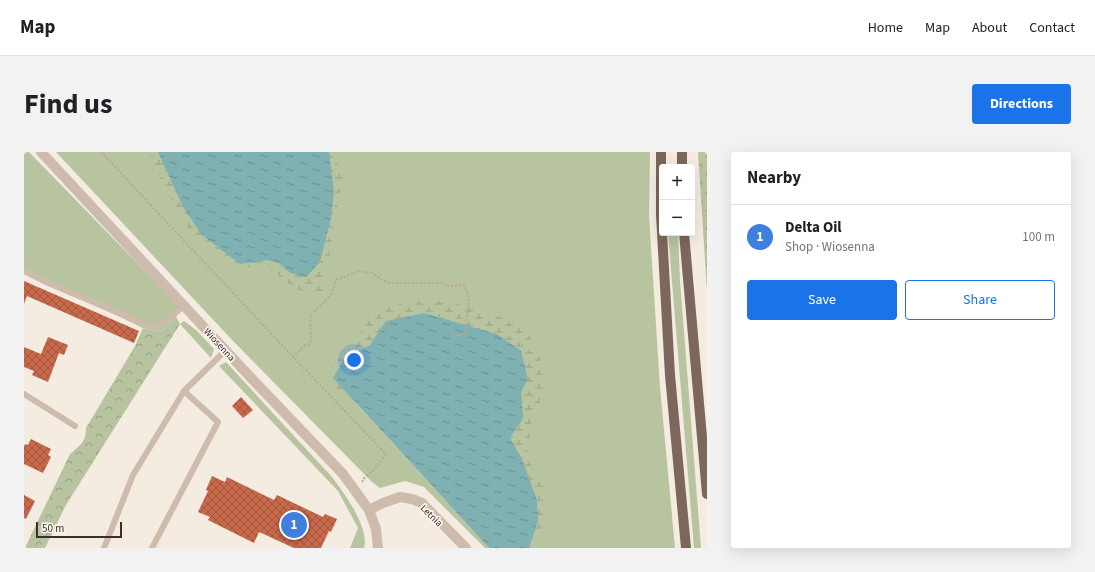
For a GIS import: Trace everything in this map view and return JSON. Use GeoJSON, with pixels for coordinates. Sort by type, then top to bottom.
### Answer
{"type":"FeatureCollection","features":[{"type":"Feature","properties":{"kind":"main road"},"geometry":{"type":"LineString","coordinates":[[661,152],[661,215],[670,368],[686,548]]}},
{"type":"Feature","properties":{"kind":"main road"},"geometry":{"type":"LineString","coordinates":[[682,152],[682,164]]}},
{"type":"Feature","properties":{"kind":"main road"},"geometry":{"type":"LineString","coordinates":[[684,236],[707,494]]}},
{"type":"Feature","properties":{"kind":"street","name":"Wiosenna"},"geometry":{"type":"LineString","coordinates":[[41,152],[343,474],[369,510],[376,529],[378,548]]}},
{"type":"Feature","properties":{"kind":"street","name":"Letnia"},"geometry":{"type":"LineString","coordinates":[[369,510],[400,497],[412,498],[422,503],[466,548]]}},
{"type":"Feature","properties":{"kind":"lane"},"geometry":{"type":"LineString","coordinates":[[24,270],[46,282],[152,328],[167,321],[184,305]]}},
{"type":"Feature","properties":{"kind":"lane"},"geometry":{"type":"LineString","coordinates":[[104,548],[133,475],[184,391],[226,350]]}},
{"type":"Feature","properties":{"kind":"lane"},"geometry":{"type":"LineString","coordinates":[[152,548],[218,422],[184,391]]}},
{"type":"Feature","properties":{"kind":"lane"},"geometry":{"type":"LineString","coordinates":[[24,394],[75,426]]}},
{"type":"Feature","properties":{"kind":"path"},"geometry":{"type":"LineString","coordinates":[[101,152],[293,358],[386,454],[375,469],[362,480],[365,486]]}},
{"type":"Feature","properties":{"kind":"path"},"geometry":{"type":"LineString","coordinates":[[293,358],[304,346],[310,344],[310,316],[331,296],[336,280],[359,271],[372,273],[382,280],[390,283],[440,283],[451,286],[464,285],[468,294],[468,312],[466,321],[467,334],[451,336]]}},
{"type":"Feature","properties":{"kind":"green space"},"geometry":{"type":"Polygon","coordinates":[[[24,152],[29,152],[181,308],[176,317],[160,332],[143,328],[24,271],[24,152]]]}},
{"type":"Feature","properties":{"kind":"green space"},"geometry":{"type":"Polygon","coordinates":[[[56,152],[650,152],[649,216],[660,387],[675,548],[529,548],[351,398],[489,548],[485,548],[424,487],[405,481],[380,488],[372,482],[234,342],[56,152]]]}},
{"type":"Feature","properties":{"kind":"green space"},"geometry":{"type":"Polygon","coordinates":[[[148,152],[333,152],[343,178],[326,271],[325,291],[306,294],[283,280],[268,266],[236,268],[192,235],[167,192],[148,152]]]}},
{"type":"Feature","properties":{"kind":"green space"},"geometry":{"type":"Polygon","coordinates":[[[698,152],[707,152],[707,291],[698,152]]]}},
{"type":"Feature","properties":{"kind":"green space"},"geometry":{"type":"Polygon","coordinates":[[[668,236],[678,236],[680,281],[701,548],[694,548],[668,236]]]}},
{"type":"Feature","properties":{"kind":"green space"},"geometry":{"type":"Polygon","coordinates":[[[424,300],[455,303],[506,319],[529,336],[545,368],[546,382],[532,421],[527,449],[530,463],[545,490],[546,504],[542,528],[533,538],[536,548],[524,548],[349,393],[341,395],[331,379],[331,368],[345,353],[373,313],[393,305],[424,300]]]}},
{"type":"Feature","properties":{"kind":"green space"},"geometry":{"type":"Polygon","coordinates":[[[176,317],[180,324],[66,505],[45,548],[25,548],[70,454],[84,440],[86,428],[135,346],[143,328],[160,332],[176,317]]]}},
{"type":"Feature","properties":{"kind":"green space"},"geometry":{"type":"Polygon","coordinates":[[[184,321],[197,331],[214,349],[211,358],[180,324],[184,321]]]}},
{"type":"Feature","properties":{"kind":"green space"},"geometry":{"type":"Polygon","coordinates":[[[226,362],[331,476],[348,500],[359,520],[365,540],[364,548],[350,548],[358,528],[338,491],[219,366],[226,362]]]}},
{"type":"Feature","properties":{"kind":"water"},"geometry":{"type":"Polygon","coordinates":[[[158,152],[329,152],[334,192],[331,218],[320,262],[306,277],[290,273],[279,263],[267,260],[240,264],[202,235],[183,207],[158,152]]]}},
{"type":"Feature","properties":{"kind":"water"},"geometry":{"type":"Polygon","coordinates":[[[424,313],[497,334],[521,351],[528,379],[521,392],[523,418],[510,438],[522,459],[537,500],[538,521],[529,548],[489,548],[333,378],[344,359],[370,345],[386,321],[424,313]]]}},
{"type":"Feature","properties":{"kind":"building"},"geometry":{"type":"Polygon","coordinates":[[[24,281],[139,331],[134,343],[27,296],[24,304],[24,281]]]}},
{"type":"Feature","properties":{"kind":"building"},"geometry":{"type":"Polygon","coordinates":[[[48,337],[68,345],[64,355],[59,353],[48,382],[32,375],[34,371],[24,367],[24,347],[41,354],[48,337]]]}},
{"type":"Feature","properties":{"kind":"building"},"geometry":{"type":"Polygon","coordinates":[[[241,397],[253,410],[243,418],[232,406],[241,397]]]}},
{"type":"Feature","properties":{"kind":"building"},"geometry":{"type":"Polygon","coordinates":[[[31,439],[51,449],[48,455],[51,457],[43,473],[24,464],[24,447],[25,444],[28,445],[31,439]]]}},
{"type":"Feature","properties":{"kind":"building"},"geometry":{"type":"Polygon","coordinates":[[[212,476],[225,482],[227,477],[274,500],[277,495],[323,517],[325,514],[337,519],[331,532],[329,531],[321,548],[294,548],[259,532],[254,543],[208,520],[210,517],[198,512],[208,491],[206,490],[212,476]]]}},
{"type":"Feature","properties":{"kind":"building"},"geometry":{"type":"Polygon","coordinates":[[[24,495],[35,501],[26,519],[24,518],[24,495]]]}},
{"type":"Feature","properties":{"kind":"place","name":"Delta Oil"},"geometry":{"type":"Point","coordinates":[294,525]}}]}
